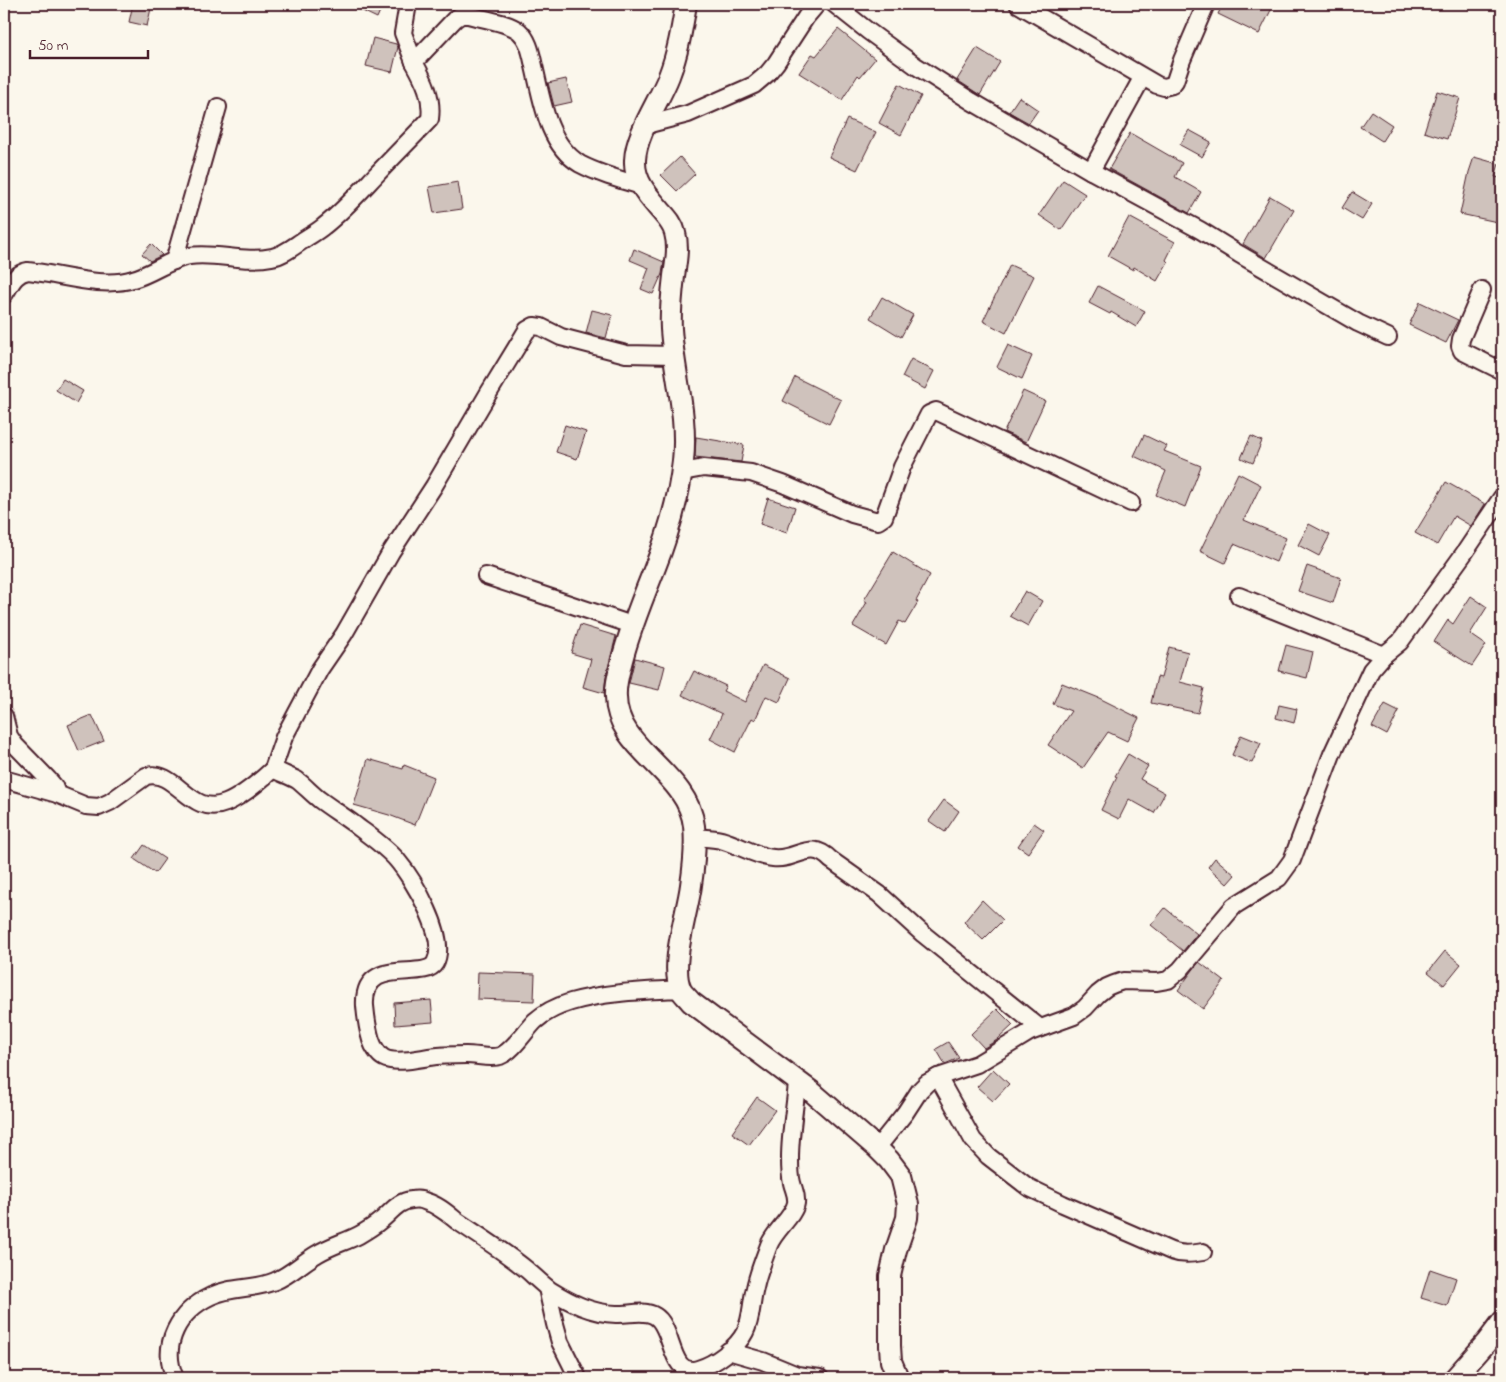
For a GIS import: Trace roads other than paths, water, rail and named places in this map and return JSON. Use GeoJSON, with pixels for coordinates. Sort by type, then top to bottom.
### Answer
{"type":"FeatureCollection","features":[{"type":"Feature","properties":{"kind":"street"},"geometry":{"type":"LineString","coordinates":[[4,296],[17,275],[28,271],[74,279],[111,282],[132,280],[154,272],[174,260],[187,256],[208,254],[234,258],[261,259],[275,257],[324,226],[430,119],[431,111],[428,90],[414,62],[403,33],[408,4]]}},
{"type":"Feature","properties":{"kind":"street"},"geometry":{"type":"LineString","coordinates":[[686,4],[680,41],[674,62],[638,143],[635,159],[637,175],[642,186],[673,225],[675,234],[677,253],[671,308],[674,355],[684,424],[685,440],[682,472],[676,504],[655,568],[632,625],[616,684],[616,700],[620,717],[628,734],[671,779],[684,798],[694,823],[695,850],[691,886],[679,943],[677,971],[680,989],[691,1002],[797,1083],[812,1092],[877,1148],[901,1176],[908,1204],[908,1218],[896,1250],[890,1276],[891,1361],[898,1378]]}},
{"type":"Feature","properties":{"kind":"street"},"geometry":{"type":"LineString","coordinates":[[646,125],[688,114],[754,84],[776,63],[806,17],[817,4]]}},
{"type":"Feature","properties":{"kind":"street"},"geometry":{"type":"LineString","coordinates":[[834,4],[916,66],[971,102],[1091,171],[1200,230],[1358,323],[1388,336]]}},
{"type":"Feature","properties":{"kind":"street"},"geometry":{"type":"LineString","coordinates":[[1018,4],[1092,46],[1142,78],[1160,86],[1170,86],[1173,84],[1206,4]]}},
{"type":"Feature","properties":{"kind":"street"},"geometry":{"type":"LineString","coordinates":[[414,62],[461,15],[468,14],[511,26],[528,43],[546,116],[550,128],[562,148],[579,163],[609,176],[642,186]]}},
{"type":"Feature","properties":{"kind":"street"},"geometry":{"type":"LineString","coordinates":[[1091,171],[1142,78]]}},
{"type":"Feature","properties":{"kind":"street"},"geometry":{"type":"LineString","coordinates":[[174,260],[218,108]]}},
{"type":"Feature","properties":{"kind":"street"},"geometry":{"type":"LineString","coordinates":[[1482,290],[1461,339],[1460,346],[1462,351],[1502,371]]}},
{"type":"Feature","properties":{"kind":"street"},"geometry":{"type":"LineString","coordinates":[[4,779],[57,794],[86,806],[99,807],[110,802],[146,776],[152,774],[165,777],[196,802],[211,806],[225,804],[254,786],[273,770],[284,737],[320,669],[344,634],[391,552],[434,486],[527,330],[534,326],[541,327],[561,337],[626,354],[674,355]]}},
{"type":"Feature","properties":{"kind":"street"},"geometry":{"type":"LineString","coordinates":[[682,472],[704,468],[751,473],[783,484],[852,514],[878,521],[884,518],[902,467],[929,414],[936,411],[1131,503]]}},
{"type":"Feature","properties":{"kind":"street"},"geometry":{"type":"LineString","coordinates":[[877,1148],[927,1083],[977,1064],[1014,1041],[1040,1028],[1080,1013],[1107,987],[1123,981],[1157,982],[1172,977],[1234,906],[1272,882],[1284,872],[1292,860],[1317,789],[1371,670],[1384,655],[1400,642],[1502,497]]}},
{"type":"Feature","properties":{"kind":"street"},"geometry":{"type":"LineString","coordinates":[[486,576],[632,625]]}},
{"type":"Feature","properties":{"kind":"street"},"geometry":{"type":"LineString","coordinates":[[1239,596],[1384,655]]}},
{"type":"Feature","properties":{"kind":"street"},"geometry":{"type":"LineString","coordinates":[[4,716],[9,736],[54,786],[57,794]]}},
{"type":"Feature","properties":{"kind":"street"},"geometry":{"type":"LineString","coordinates":[[273,770],[297,781],[396,859],[409,876],[435,926],[438,937],[437,957],[434,964],[421,970],[400,971],[381,975],[369,985],[364,996],[371,1040],[378,1054],[383,1058],[409,1060],[451,1055],[500,1056],[509,1050],[536,1020],[552,1010],[572,1002],[607,995],[680,989]]}},
{"type":"Feature","properties":{"kind":"street"},"geometry":{"type":"LineString","coordinates":[[694,837],[720,840],[774,858],[792,856],[809,849],[825,854],[879,894],[923,934],[1040,1028]]}},
{"type":"Feature","properties":{"kind":"street"},"geometry":{"type":"LineString","coordinates":[[938,1078],[973,1140],[988,1156],[1028,1187],[1178,1254],[1203,1252]]}},
{"type":"Feature","properties":{"kind":"street"},"geometry":{"type":"LineString","coordinates":[[175,1378],[170,1367],[169,1352],[172,1337],[178,1323],[198,1304],[224,1291],[259,1286],[276,1281],[324,1250],[344,1243],[370,1229],[401,1202],[412,1200],[430,1202],[502,1251],[547,1288],[573,1304],[596,1312],[618,1315],[645,1313],[654,1315],[661,1320],[670,1339],[678,1364],[684,1369],[698,1369],[716,1360],[728,1351],[744,1334],[758,1277],[769,1243],[794,1210],[796,1193],[792,1183],[790,1159],[797,1083]]}},
{"type":"Feature","properties":{"kind":"street"},"geometry":{"type":"LineString","coordinates":[[547,1288],[560,1342],[578,1378]]}},
{"type":"Feature","properties":{"kind":"street"},"geometry":{"type":"LineString","coordinates":[[1455,1378],[1502,1322]]}},
{"type":"Feature","properties":{"kind":"street"},"geometry":{"type":"LineString","coordinates":[[728,1351],[763,1361],[797,1375],[820,1378]]}}]}
